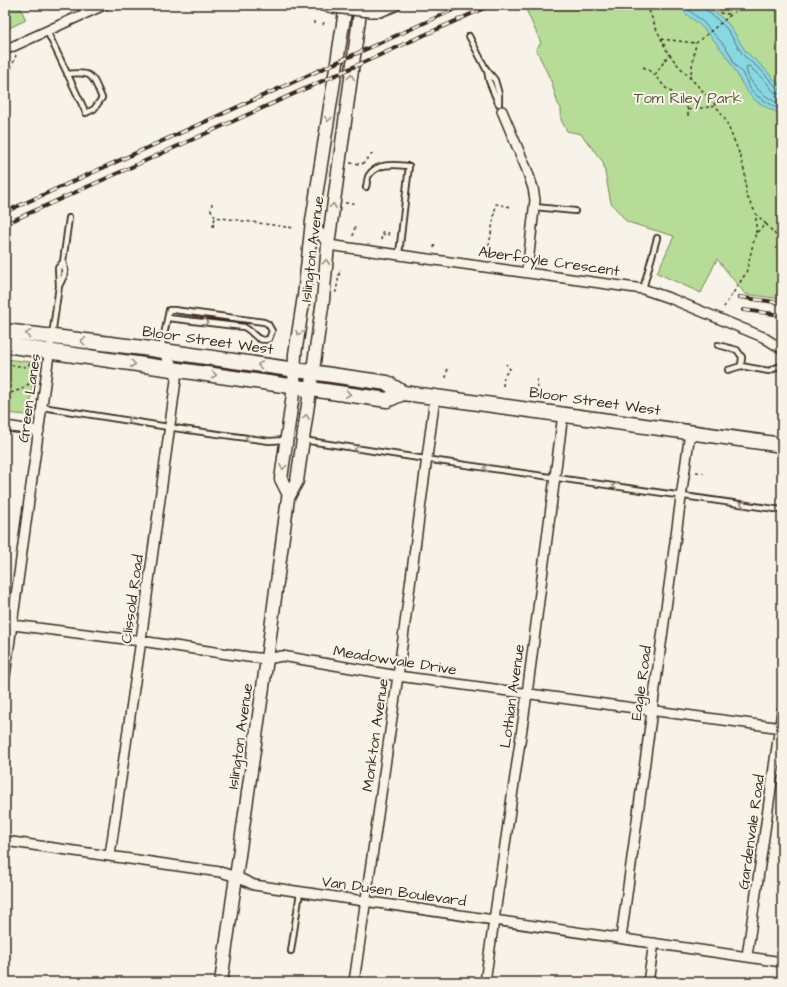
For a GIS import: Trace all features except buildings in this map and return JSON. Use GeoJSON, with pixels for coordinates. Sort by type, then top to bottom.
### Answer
{"type":"FeatureCollection","features":[{"type":"Feature","properties":{"kind":"main road","name":"Islington Avenue"},"geometry":{"type":"LineString","coordinates":[[289,495],[282,478],[294,386],[296,354],[312,221],[346,5]]}},
{"type":"Feature","properties":{"kind":"main road","name":"Islington Avenue"},"geometry":{"type":"LineString","coordinates":[[221,982],[289,495],[297,481],[323,300],[328,245],[365,8]]}},
{"type":"Feature","properties":{"kind":"main road"},"geometry":{"type":"LineString","coordinates":[[304,296],[323,300]]}},
{"type":"Feature","properties":{"kind":"main road","name":"Bloor Street West"},"geometry":{"type":"LineString","coordinates":[[5,330],[161,350],[387,383],[403,393],[782,445]]}},
{"type":"Feature","properties":{"kind":"main road","name":"Bloor Street West"},"geometry":{"type":"LineString","coordinates":[[5,345],[387,400],[403,393]]}},
{"type":"Feature","properties":{"kind":"street"},"geometry":{"type":"LineString","coordinates":[[5,50],[104,5]]}},
{"type":"Feature","properties":{"kind":"street"},"geometry":{"type":"LineString","coordinates":[[328,6],[365,8],[380,11],[395,5]]}},
{"type":"Feature","properties":{"kind":"street"},"geometry":{"type":"LineString","coordinates":[[500,107],[527,170],[533,188],[535,207],[527,272]]}},
{"type":"Feature","properties":{"kind":"street"},"geometry":{"type":"LineString","coordinates":[[312,221],[328,245]]}},
{"type":"Feature","properties":{"kind":"street","name":"Aberfoyle Crescent"},"geometry":{"type":"LineString","coordinates":[[328,245],[643,289],[665,296],[763,337],[782,349]]}},
{"type":"Feature","properties":{"kind":"street","name":"Green Lanes"},"geometry":{"type":"LineString","coordinates":[[5,676],[9,624],[52,337]]}},
{"type":"Feature","properties":{"kind":"street"},"geometry":{"type":"LineString","coordinates":[[161,350],[176,370]]}},
{"type":"Feature","properties":{"kind":"street","name":"Clissold Road"},"geometry":{"type":"LineString","coordinates":[[110,855],[141,641],[176,380],[176,370]]}},
{"type":"Feature","properties":{"kind":"street","name":"Monkton Avenue"},"geometry":{"type":"LineString","coordinates":[[354,982],[398,676],[435,397]]}},
{"type":"Feature","properties":{"kind":"street","name":"Lothian Avenue"},"geometry":{"type":"LineString","coordinates":[[485,982],[527,694],[563,414]]}},
{"type":"Feature","properties":{"kind":"street"},"geometry":{"type":"LineString","coordinates":[[5,426],[39,431]]}},
{"type":"Feature","properties":{"kind":"street","name":"Eagle Road"},"geometry":{"type":"LineString","coordinates":[[621,938],[690,432]]}},
{"type":"Feature","properties":{"kind":"street","name":"Meadowvale Drive"},"geometry":{"type":"LineString","coordinates":[[9,624],[141,641],[248,657],[267,659],[282,656],[398,676],[781,728]]}},
{"type":"Feature","properties":{"kind":"street","name":"Gardenvale Road"},"geometry":{"type":"LineString","coordinates":[[747,956],[781,728],[782,711]]}},
{"type":"Feature","properties":{"kind":"street","name":"Van Dusen Boulevard"},"geometry":{"type":"LineString","coordinates":[[5,841],[220,872],[254,885],[782,962]]}},
{"type":"Feature","properties":{"kind":"street"},"geometry":{"type":"LineString","coordinates":[[648,982],[654,943]]}},
{"type":"Feature","properties":{"kind":"lane"},"geometry":{"type":"LineString","coordinates":[[47,31],[86,113],[94,109],[102,98],[93,78],[88,74],[82,73],[68,74]]}},
{"type":"Feature","properties":{"kind":"lane"},"geometry":{"type":"LineString","coordinates":[[469,36],[486,69],[493,76],[498,86],[500,107]]}},
{"type":"Feature","properties":{"kind":"lane"},"geometry":{"type":"LineString","coordinates":[[366,187],[368,176],[375,169],[388,165],[409,166],[399,254]]}},
{"type":"Feature","properties":{"kind":"lane"},"geometry":{"type":"LineString","coordinates":[[535,207],[575,211]]}},
{"type":"Feature","properties":{"kind":"lane"},"geometry":{"type":"LineString","coordinates":[[52,337],[59,286],[66,270],[63,262],[69,218]]}},
{"type":"Feature","properties":{"kind":"lane"},"geometry":{"type":"LineString","coordinates":[[643,289],[656,238]]}},
{"type":"Feature","properties":{"kind":"lane"},"geometry":{"type":"LineString","coordinates":[[161,350],[169,310],[179,310],[264,322],[268,324],[272,331],[269,339],[264,341],[259,339],[244,327],[168,318]]}},
{"type":"Feature","properties":{"kind":"lane"},"geometry":{"type":"LineString","coordinates":[[718,345],[737,350],[742,357],[741,366]]}},
{"type":"Feature","properties":{"kind":"lane"},"geometry":{"type":"LineString","coordinates":[[728,370],[741,366],[769,371],[782,365]]}},
{"type":"Feature","properties":{"kind":"lane"},"geometry":{"type":"LineString","coordinates":[[42,407],[269,441],[286,440]]}},
{"type":"Feature","properties":{"kind":"lane"},"geometry":{"type":"LineString","coordinates":[[303,440],[426,460],[782,510]]}},
{"type":"Feature","properties":{"kind":"lane"},"geometry":{"type":"LineString","coordinates":[[291,951],[300,892]]}},
{"type":"Feature","properties":{"kind":"path"},"geometry":{"type":"LineString","coordinates":[[647,5],[660,39],[669,54],[716,106],[728,127],[740,155],[745,174],[746,194],[756,214],[782,242]]}},
{"type":"Feature","properties":{"kind":"path"},"geometry":{"type":"LineString","coordinates":[[711,5],[719,13],[731,14]]}},
{"type":"Feature","properties":{"kind":"path"},"geometry":{"type":"LineString","coordinates":[[690,79],[696,43],[743,5]]}},
{"type":"Feature","properties":{"kind":"path"},"geometry":{"type":"LineString","coordinates":[[660,39],[696,43]]}},
{"type":"Feature","properties":{"kind":"path"},"geometry":{"type":"LineString","coordinates":[[7,80],[21,43]]}},
{"type":"Feature","properties":{"kind":"path"},"geometry":{"type":"LineString","coordinates":[[655,75],[669,54]]}},
{"type":"Feature","properties":{"kind":"path"},"geometry":{"type":"LineString","coordinates":[[643,67],[655,75],[668,90],[682,100],[688,116]]}},
{"type":"Feature","properties":{"kind":"path"},"geometry":{"type":"LineString","coordinates":[[687,110],[716,106]]}},
{"type":"Feature","properties":{"kind":"path"},"geometry":{"type":"LineString","coordinates":[[351,163],[362,164],[373,153]]}},
{"type":"Feature","properties":{"kind":"path"},"geometry":{"type":"LineString","coordinates":[[345,203],[355,203]]}},
{"type":"Feature","properties":{"kind":"path"},"geometry":{"type":"LineString","coordinates":[[212,204],[211,210],[215,217],[213,227]]}},
{"type":"Feature","properties":{"kind":"path"},"geometry":{"type":"LineString","coordinates":[[485,266],[496,204],[510,207]]}},
{"type":"Feature","properties":{"kind":"path"},"geometry":{"type":"LineString","coordinates":[[724,307],[746,273],[756,233],[756,214]]}},
{"type":"Feature","properties":{"kind":"path"},"geometry":{"type":"LineString","coordinates":[[215,217],[294,228]]}},
{"type":"Feature","properties":{"kind":"path"},"geometry":{"type":"LineString","coordinates":[[756,233],[766,224]]}},
{"type":"Feature","properties":{"kind":"path"},"geometry":{"type":"LineString","coordinates":[[353,236],[355,227]]}},
{"type":"Feature","properties":{"kind":"path"},"geometry":{"type":"LineString","coordinates":[[381,240],[383,229]]}},
{"type":"Feature","properties":{"kind":"path"},"geometry":{"type":"LineString","coordinates":[[382,234],[388,235],[389,230]]}},
{"type":"Feature","properties":{"kind":"path"},"geometry":{"type":"LineString","coordinates":[[434,248],[435,244]]}},
{"type":"Feature","properties":{"kind":"path"},"geometry":{"type":"LineString","coordinates":[[336,292],[340,269]]}},
{"type":"Feature","properties":{"kind":"path"},"geometry":{"type":"LineString","coordinates":[[5,364],[26,367],[33,361]]}},
{"type":"Feature","properties":{"kind":"path"},"geometry":{"type":"LineString","coordinates":[[503,386],[504,376],[510,369],[506,364]]}},
{"type":"Feature","properties":{"kind":"path"},"geometry":{"type":"LineString","coordinates":[[446,378],[448,366]]}},
{"type":"Feature","properties":{"kind":"path"},"geometry":{"type":"LineString","coordinates":[[537,379],[538,391]]}},
{"type":"Feature","properties":{"kind":"path"},"geometry":{"type":"LineString","coordinates":[[5,395],[22,389],[34,380],[46,382]]}},
{"type":"Feature","properties":{"kind":"path"},"geometry":{"type":"LineString","coordinates":[[696,472],[704,472]]}},
{"type":"Feature","properties":{"kind":"green space"},"geometry":{"type":"Polygon","coordinates":[[[5,5],[19,5],[26,20],[5,30],[5,5]]]}},
{"type":"Feature","properties":{"kind":"green space","name":"Tom Riley Park"},"geometry":{"type":"Polygon","coordinates":[[[524,5],[782,5],[782,299],[745,294],[717,259],[701,293],[657,273],[674,236],[627,222],[611,203],[603,162],[581,134],[567,131],[561,120],[561,108],[558,104],[551,81],[536,49],[541,43],[524,5]]]}},
{"type":"Feature","properties":{"kind":"green space"},"geometry":{"type":"Polygon","coordinates":[[[5,359],[31,362],[35,367],[28,415],[5,413],[5,359]]]}},
{"type":"Feature","properties":{"kind":"water"},"geometry":{"type":"Polygon","coordinates":[[[679,5],[707,5],[730,26],[746,52],[764,68],[782,88],[782,114],[766,107],[753,98],[744,87],[730,61],[719,46],[701,26],[683,11],[679,5]]]}},
{"type":"Feature","properties":{"kind":"railway"},"geometry":{"type":"LineString","coordinates":[[5,212],[464,5]]}},
{"type":"Feature","properties":{"kind":"railway"},"geometry":{"type":"LineString","coordinates":[[5,224],[491,5]]}},
{"type":"Feature","properties":{"kind":"railway"},"geometry":{"type":"LineString","coordinates":[[739,297],[782,303]]}},
{"type":"Feature","properties":{"kind":"railway"},"geometry":{"type":"LineString","coordinates":[[743,310],[782,315]]}}]}
